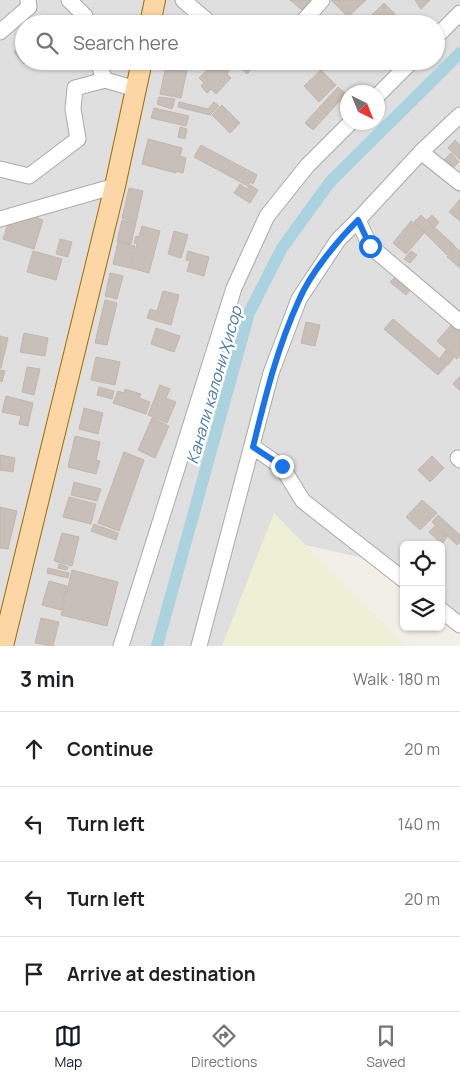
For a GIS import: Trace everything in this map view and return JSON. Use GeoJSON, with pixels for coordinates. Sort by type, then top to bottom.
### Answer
{"type":"FeatureCollection","features":[{"type":"Feature","properties":{"kind":"main road"},"geometry":{"type":"LineString","coordinates":[[152,15],[155,0]]}},
{"type":"Feature","properties":{"kind":"main road"},"geometry":{"type":"LineString","coordinates":[[3,646],[4,625],[115,186],[140,70]]}},
{"type":"Feature","properties":{"kind":"street"},"geometry":{"type":"LineString","coordinates":[[20,15],[29,7],[28,0]]}},
{"type":"Feature","properties":{"kind":"street"},"geometry":{"type":"LineString","coordinates":[[69,0],[84,15]]}},
{"type":"Feature","properties":{"kind":"street"},"geometry":{"type":"LineString","coordinates":[[183,0],[200,15]]}},
{"type":"Feature","properties":{"kind":"street"},"geometry":{"type":"LineString","coordinates":[[309,15],[322,0]]}},
{"type":"Feature","properties":{"kind":"street"},"geometry":{"type":"LineString","coordinates":[[445,28],[460,13]]}},
{"type":"Feature","properties":{"kind":"street"},"geometry":{"type":"LineString","coordinates":[[0,32],[15,19]]}},
{"type":"Feature","properties":{"kind":"street"},"geometry":{"type":"LineString","coordinates":[[101,70],[105,80]]}},
{"type":"Feature","properties":{"kind":"street"},"geometry":{"type":"LineString","coordinates":[[385,89],[403,70]]}},
{"type":"Feature","properties":{"kind":"street"},"geometry":{"type":"LineString","coordinates":[[0,169],[29,176],[78,139],[73,109],[75,88],[105,80],[136,89]]}},
{"type":"Feature","properties":{"kind":"street"},"geometry":{"type":"LineString","coordinates":[[199,646],[271,373],[299,299],[338,240],[421,152],[460,115]]}},
{"type":"Feature","properties":{"kind":"street"},"geometry":{"type":"LineString","coordinates":[[121,646],[234,288],[267,216],[307,166],[342,130]]}},
{"type":"Feature","properties":{"kind":"street"},"geometry":{"type":"LineString","coordinates":[[421,152],[460,183]]}},
{"type":"Feature","properties":{"kind":"street"},"geometry":{"type":"LineString","coordinates":[[0,219],[115,186]]}},
{"type":"Feature","properties":{"kind":"street"},"geometry":{"type":"LineString","coordinates":[[358,220],[370,246],[460,322]]}},
{"type":"Feature","properties":{"kind":"street"},"geometry":{"type":"LineString","coordinates":[[253,447],[282,466],[304,501],[400,577]]}},
{"type":"Feature","properties":{"kind":"street"},"geometry":{"type":"LineString","coordinates":[[445,613],[460,626]]}},
{"type":"Feature","properties":{"kind":"shaded area"},"geometry":{"type":"Polygon","coordinates":[[[0,0],[460,0],[460,622],[445,608],[445,541],[400,541],[400,566],[296,543],[275,646],[0,646],[0,0]]]}},
{"type":"Feature","properties":{"kind":"green space"},"geometry":{"type":"Polygon","coordinates":[[[274,513],[405,646],[222,646],[274,513]]]}},
{"type":"Feature","properties":{"kind":"building"},"geometry":{"type":"Polygon","coordinates":[[[290,0],[311,0],[302,10],[290,0]]]}},
{"type":"Feature","properties":{"kind":"building"},"geometry":{"type":"Polygon","coordinates":[[[331,0],[366,0],[350,15],[346,15],[331,0]]]}},
{"type":"Feature","properties":{"kind":"building"},"geometry":{"type":"Polygon","coordinates":[[[415,0],[430,0],[421,9],[415,0]]]}},
{"type":"Feature","properties":{"kind":"building"},"geometry":{"type":"Polygon","coordinates":[[[384,3],[395,14],[394,15],[372,15],[384,3]]]}},
{"type":"Feature","properties":{"kind":"building"},"geometry":{"type":"Polygon","coordinates":[[[165,70],[187,70],[181,98],[160,94],[165,70]]]}},
{"type":"Feature","properties":{"kind":"building"},"geometry":{"type":"Polygon","coordinates":[[[207,70],[228,70],[227,74],[231,78],[216,94],[211,89],[207,93],[201,86],[204,83],[199,78],[207,70]]]}},
{"type":"Feature","properties":{"kind":"building"},"geometry":{"type":"Polygon","coordinates":[[[321,70],[336,85],[319,102],[304,86],[321,70]]]}},
{"type":"Feature","properties":{"kind":"building"},"geometry":{"type":"Polygon","coordinates":[[[338,87],[340,89],[340,101],[313,130],[305,123],[338,87]]]}},
{"type":"Feature","properties":{"kind":"building"},"geometry":{"type":"Polygon","coordinates":[[[159,97],[175,99],[172,109],[157,104],[159,97]]]}},
{"type":"Feature","properties":{"kind":"building"},"geometry":{"type":"Polygon","coordinates":[[[179,102],[208,109],[214,102],[219,106],[210,115],[178,107],[179,102]]]}},
{"type":"Feature","properties":{"kind":"building"},"geometry":{"type":"Polygon","coordinates":[[[222,105],[240,123],[230,133],[212,115],[222,105]]]}},
{"type":"Feature","properties":{"kind":"building"},"geometry":{"type":"Polygon","coordinates":[[[154,108],[189,116],[186,126],[151,118],[154,108]]]}},
{"type":"Feature","properties":{"kind":"building"},"geometry":{"type":"Polygon","coordinates":[[[180,127],[187,129],[185,139],[178,137],[180,127]]]}},
{"type":"Feature","properties":{"kind":"building"},"geometry":{"type":"Polygon","coordinates":[[[148,139],[182,148],[180,156],[186,158],[183,173],[176,171],[176,173],[142,164],[148,139]]]}},
{"type":"Feature","properties":{"kind":"building"},"geometry":{"type":"Polygon","coordinates":[[[455,140],[460,145],[460,160],[448,148],[455,140]]]}},
{"type":"Feature","properties":{"kind":"building"},"geometry":{"type":"Polygon","coordinates":[[[201,145],[257,175],[253,184],[250,182],[248,186],[194,157],[201,145]]]}},
{"type":"Feature","properties":{"kind":"building"},"geometry":{"type":"Polygon","coordinates":[[[451,153],[459,162],[452,169],[444,160],[451,153]]]}},
{"type":"Feature","properties":{"kind":"building"},"geometry":{"type":"Polygon","coordinates":[[[240,184],[247,189],[250,185],[258,190],[250,203],[234,193],[240,184]]]}},
{"type":"Feature","properties":{"kind":"building"},"geometry":{"type":"Polygon","coordinates":[[[129,188],[143,191],[136,222],[122,218],[129,188]]]}},
{"type":"Feature","properties":{"kind":"building"},"geometry":{"type":"Polygon","coordinates":[[[460,199],[460,221],[449,212],[460,199]]]}},
{"type":"Feature","properties":{"kind":"building"},"geometry":{"type":"Polygon","coordinates":[[[27,215],[43,220],[34,249],[3,239],[10,218],[27,215]]]}},
{"type":"Feature","properties":{"kind":"building"},"geometry":{"type":"Polygon","coordinates":[[[421,215],[455,246],[447,255],[414,222],[421,215]]]}},
{"type":"Feature","properties":{"kind":"building"},"geometry":{"type":"Polygon","coordinates":[[[432,215],[439,222],[435,227],[427,220],[432,215]]]}},
{"type":"Feature","properties":{"kind":"building"},"geometry":{"type":"Polygon","coordinates":[[[122,220],[136,223],[131,244],[117,241],[122,220]]]}},
{"type":"Feature","properties":{"kind":"building"},"geometry":{"type":"Polygon","coordinates":[[[411,221],[425,232],[406,254],[393,243],[411,221]]]}},
{"type":"Feature","properties":{"kind":"building"},"geometry":{"type":"Polygon","coordinates":[[[142,226],[160,231],[149,273],[131,268],[137,244],[134,243],[136,236],[139,237],[142,226]]]}},
{"type":"Feature","properties":{"kind":"building"},"geometry":{"type":"Polygon","coordinates":[[[174,231],[188,235],[181,258],[168,254],[174,231]]]}},
{"type":"Feature","properties":{"kind":"building"},"geometry":{"type":"Polygon","coordinates":[[[60,239],[72,242],[68,257],[56,254],[60,239]]]}},
{"type":"Feature","properties":{"kind":"building"},"geometry":{"type":"Polygon","coordinates":[[[118,242],[135,246],[130,268],[113,264],[118,242]]]}},
{"type":"Feature","properties":{"kind":"building"},"geometry":{"type":"Polygon","coordinates":[[[455,247],[460,251],[460,268],[447,257],[455,247]]]}},
{"type":"Feature","properties":{"kind":"building"},"geometry":{"type":"Polygon","coordinates":[[[33,251],[62,259],[56,280],[27,272],[33,251]]]}},
{"type":"Feature","properties":{"kind":"building"},"geometry":{"type":"Polygon","coordinates":[[[188,251],[209,257],[204,276],[187,271],[190,261],[186,260],[188,251]]]}},
{"type":"Feature","properties":{"kind":"building"},"geometry":{"type":"Polygon","coordinates":[[[411,251],[417,255],[410,263],[404,259],[411,251]]]}},
{"type":"Feature","properties":{"kind":"building"},"geometry":{"type":"Polygon","coordinates":[[[110,273],[123,276],[117,299],[105,296],[110,273]]]}},
{"type":"Feature","properties":{"kind":"building"},"geometry":{"type":"Polygon","coordinates":[[[397,275],[412,288],[406,295],[390,282],[397,275]]]}},
{"type":"Feature","properties":{"kind":"building"},"geometry":{"type":"Polygon","coordinates":[[[163,291],[179,295],[171,325],[147,318],[150,309],[157,311],[163,291]]]}},
{"type":"Feature","properties":{"kind":"building"},"geometry":{"type":"Polygon","coordinates":[[[105,300],[117,303],[107,345],[95,343],[105,300]]]}},
{"type":"Feature","properties":{"kind":"building"},"geometry":{"type":"Polygon","coordinates":[[[393,319],[447,365],[438,375],[384,329],[393,319]]]}},
{"type":"Feature","properties":{"kind":"building"},"geometry":{"type":"Polygon","coordinates":[[[306,322],[320,325],[315,346],[301,343],[306,322]]]}},
{"type":"Feature","properties":{"kind":"building"},"geometry":{"type":"Polygon","coordinates":[[[454,322],[460,328],[460,355],[457,359],[437,341],[454,322]]]}},
{"type":"Feature","properties":{"kind":"building"},"geometry":{"type":"Polygon","coordinates":[[[156,328],[180,336],[174,352],[151,344],[156,328]]]}},
{"type":"Feature","properties":{"kind":"building"},"geometry":{"type":"Polygon","coordinates":[[[24,333],[48,338],[45,356],[20,352],[24,333]]]}},
{"type":"Feature","properties":{"kind":"building"},"geometry":{"type":"Polygon","coordinates":[[[0,336],[8,338],[1,368],[0,368],[0,336]]]}},
{"type":"Feature","properties":{"kind":"building"},"geometry":{"type":"Polygon","coordinates":[[[446,350],[454,357],[448,365],[440,358],[446,350]]]}},
{"type":"Feature","properties":{"kind":"building"},"geometry":{"type":"Polygon","coordinates":[[[96,357],[120,362],[115,385],[91,380],[96,357]]]}},
{"type":"Feature","properties":{"kind":"building"},"geometry":{"type":"Polygon","coordinates":[[[27,367],[40,369],[34,395],[22,392],[27,367]]]}},
{"type":"Feature","properties":{"kind":"building"},"geometry":{"type":"Polygon","coordinates":[[[0,370],[5,371],[2,382],[0,381],[0,370]]]}},
{"type":"Feature","properties":{"kind":"building"},"geometry":{"type":"Polygon","coordinates":[[[460,377],[460,391],[453,384],[460,377]]]}},
{"type":"Feature","properties":{"kind":"building"},"geometry":{"type":"Polygon","coordinates":[[[160,385],[170,389],[166,398],[176,402],[167,423],[148,415],[160,385]]]}},
{"type":"Feature","properties":{"kind":"building"},"geometry":{"type":"Polygon","coordinates":[[[99,387],[114,391],[112,399],[97,395],[99,387]]]}},
{"type":"Feature","properties":{"kind":"building"},"geometry":{"type":"Polygon","coordinates":[[[125,389],[141,394],[139,398],[150,402],[146,414],[113,403],[118,391],[124,393],[125,389]]]}},
{"type":"Feature","properties":{"kind":"building"},"geometry":{"type":"Polygon","coordinates":[[[6,396],[33,403],[28,426],[19,424],[21,416],[2,412],[6,396]]]}},
{"type":"Feature","properties":{"kind":"building"},"geometry":{"type":"Polygon","coordinates":[[[84,408],[103,413],[98,434],[79,429],[84,408]]]}},
{"type":"Feature","properties":{"kind":"building"},"geometry":{"type":"Polygon","coordinates":[[[152,418],[169,426],[155,458],[138,450],[152,418]]]}},
{"type":"Feature","properties":{"kind":"building"},"geometry":{"type":"Polygon","coordinates":[[[75,436],[100,442],[96,460],[100,461],[96,474],[68,467],[75,436]]]}},
{"type":"Feature","properties":{"kind":"building"},"geometry":{"type":"Polygon","coordinates":[[[124,452],[144,460],[119,531],[98,523],[124,452]]]}},
{"type":"Feature","properties":{"kind":"building"},"geometry":{"type":"Polygon","coordinates":[[[0,455],[15,458],[13,472],[0,470],[0,455]]]}},
{"type":"Feature","properties":{"kind":"building"},"geometry":{"type":"Polygon","coordinates":[[[432,456],[444,468],[430,482],[418,470],[432,456]]]}},
{"type":"Feature","properties":{"kind":"building"},"geometry":{"type":"Polygon","coordinates":[[[74,482],[101,489],[97,501],[71,495],[74,482]]]}},
{"type":"Feature","properties":{"kind":"building"},"geometry":{"type":"Polygon","coordinates":[[[69,497],[96,504],[91,524],[63,517],[69,497]]]}},
{"type":"Feature","properties":{"kind":"building"},"geometry":{"type":"Polygon","coordinates":[[[422,500],[437,513],[420,530],[406,517],[422,500]]]}},
{"type":"Feature","properties":{"kind":"building"},"geometry":{"type":"Polygon","coordinates":[[[0,507],[17,511],[8,549],[0,548],[0,507]]]}},
{"type":"Feature","properties":{"kind":"building"},"geometry":{"type":"Polygon","coordinates":[[[438,515],[460,535],[460,541],[457,545],[432,522],[438,515]]]}},
{"type":"Feature","properties":{"kind":"building"},"geometry":{"type":"Polygon","coordinates":[[[94,524],[118,533],[116,540],[91,531],[94,524]]]}},
{"type":"Feature","properties":{"kind":"building"},"geometry":{"type":"Polygon","coordinates":[[[435,526],[447,537],[444,541],[439,541],[429,532],[435,526]]]}},
{"type":"Feature","properties":{"kind":"building"},"geometry":{"type":"Polygon","coordinates":[[[62,533],[79,537],[72,566],[54,561],[62,533]]]}},
{"type":"Feature","properties":{"kind":"building"},"geometry":{"type":"Polygon","coordinates":[[[59,564],[68,567],[67,570],[58,568],[59,564]]]}},
{"type":"Feature","properties":{"kind":"building"},"geometry":{"type":"Polygon","coordinates":[[[48,568],[69,573],[68,578],[47,573],[48,568]]]}},
{"type":"Feature","properties":{"kind":"building"},"geometry":{"type":"Polygon","coordinates":[[[72,570],[118,582],[107,626],[61,615],[72,570]]]}},
{"type":"Feature","properties":{"kind":"building"},"geometry":{"type":"Polygon","coordinates":[[[49,581],[67,586],[61,610],[42,605],[49,581]]]}},
{"type":"Feature","properties":{"kind":"building"},"geometry":{"type":"Polygon","coordinates":[[[41,618],[59,622],[53,646],[35,643],[41,618]]]}},
{"type":"Feature","properties":{"kind":"waterway","name":"Канали калони Ҳисор"},"geometry":{"type":"LineString","coordinates":[[445,68],[460,53]]}},
{"type":"Feature","properties":{"kind":"waterway","name":"Канали калони Ҳисор"},"geometry":{"type":"LineString","coordinates":[[157,646],[249,313],[282,248],[330,182],[443,70]]}},
{"type":"Feature","properties":{"kind":"route"},"geometry":{"type":"LineString","coordinates":[[282,466],[253,447],[271,373],[299,299],[338,240],[358,220],[370,246]]}}]}
